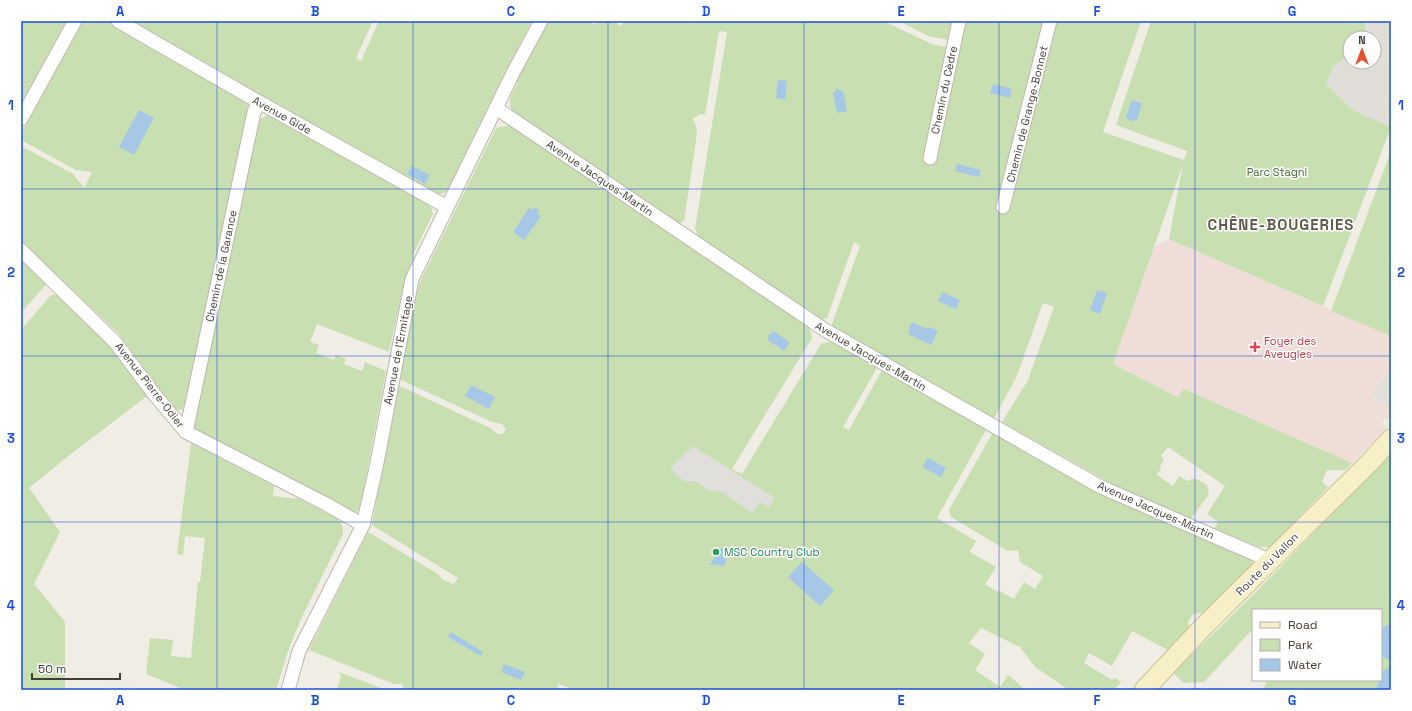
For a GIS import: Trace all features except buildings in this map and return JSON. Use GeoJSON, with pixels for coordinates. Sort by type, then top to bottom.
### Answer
{"type":"FeatureCollection","features":[{"type":"Feature","properties":{"kind":"main road","name":"Route du Vallon"},"geometry":{"type":"LineString","coordinates":[[1144,690],[1204,626],[1368,464],[1391,439]]}},
{"type":"Feature","properties":{"kind":"street"},"geometry":{"type":"LineString","coordinates":[[21,119],[75,21]]}},
{"type":"Feature","properties":{"kind":"street","name":"Avenue Gide"},"geometry":{"type":"LineString","coordinates":[[118,21],[447,207]]}},
{"type":"Feature","properties":{"kind":"street","name":"Avenue de l'Ermitage"},"geometry":{"type":"LineString","coordinates":[[288,690],[299,651],[363,525],[376,468],[412,278],[541,21]]}},
{"type":"Feature","properties":{"kind":"street","name":"Chemin du Cèdre"},"geometry":{"type":"LineString","coordinates":[[930,158],[959,21]]}},
{"type":"Feature","properties":{"kind":"street","name":"Chemin de Grange-Bonnet"},"geometry":{"type":"LineString","coordinates":[[1003,207],[1050,21]]}},
{"type":"Feature","properties":{"kind":"street","name":"Chemin de la Garance"},"geometry":{"type":"LineString","coordinates":[[186,432],[254,112],[259,102]]}},
{"type":"Feature","properties":{"kind":"street","name":"Avenue Jacques-Martin"},"geometry":{"type":"LineString","coordinates":[[496,108],[824,330],[863,353],[1101,487],[1271,561]]}},
{"type":"Feature","properties":{"kind":"street","name":"Avenue Pierre-Odier"},"geometry":{"type":"LineString","coordinates":[[21,250],[115,342],[154,394],[186,432],[326,504],[363,525]]}},
{"type":"Feature","properties":{"kind":"shaded area"},"geometry":{"type":"Polygon","coordinates":[[[1365,21],[1391,21],[1391,127],[1353,110],[1326,84],[1333,67],[1342,60],[1342,70],[1382,70],[1382,30],[1366,30],[1365,21]]]}},
{"type":"Feature","properties":{"kind":"shaded area","name":"Foyer des Aveugles"},"geometry":{"type":"Polygon","coordinates":[[[1169,239],[1391,336],[1391,419],[1385,418],[1382,424],[1386,426],[1387,430],[1352,463],[1184,389],[1179,397],[1113,364],[1154,247],[1169,239]]]}},
{"type":"Feature","properties":{"kind":"shaded area"},"geometry":{"type":"Polygon","coordinates":[[[1391,370],[1391,409],[1372,395],[1391,370]]]}},
{"type":"Feature","properties":{"kind":"shaded area"},"geometry":{"type":"Polygon","coordinates":[[[693,446],[775,498],[769,507],[760,502],[752,513],[722,492],[707,490],[697,482],[684,481],[670,469],[693,446]]]}},
{"type":"Feature","properties":{"kind":"green space"},"geometry":{"type":"Polygon","coordinates":[[[21,21],[67,21],[35,79],[37,81],[21,110],[21,21]]]}},
{"type":"Feature","properties":{"kind":"green space"},"geometry":{"type":"Polygon","coordinates":[[[82,21],[107,21],[246,101],[249,108],[186,409],[174,409],[118,333],[21,241],[21,146],[73,174],[84,188],[92,172],[76,170],[21,140],[21,133],[82,21]]]}},
{"type":"Feature","properties":{"kind":"green space"},"geometry":{"type":"Polygon","coordinates":[[[130,21],[373,21],[356,58],[361,61],[379,21],[532,21],[505,72],[447,191],[442,194],[436,194],[130,21]]]}},
{"type":"Feature","properties":{"kind":"green space","name":"Parc Stagni"},"geometry":{"type":"Polygon","coordinates":[[[547,21],[588,21],[595,25],[598,21],[613,21],[621,26],[624,21],[686,21],[695,23],[696,21],[883,21],[932,44],[950,48],[962,21],[1045,21],[1001,196],[998,197],[996,208],[1008,212],[1055,21],[1141,21],[1103,132],[1184,160],[1187,151],[1116,125],[1151,21],[1365,21],[1366,30],[1342,30],[1342,60],[1333,67],[1326,84],[1353,110],[1391,127],[1323,306],[1169,239],[1183,164],[1113,364],[1178,397],[1184,389],[1352,463],[1345,470],[1327,470],[1322,482],[1328,487],[1276,541],[1269,547],[1259,547],[1214,529],[1218,522],[1207,514],[1225,486],[1168,447],[1161,456],[1164,459],[1157,475],[1173,486],[1179,476],[1188,481],[1193,479],[1198,480],[1207,485],[1209,494],[1190,520],[1123,490],[1002,422],[1028,380],[1054,307],[1043,303],[1016,378],[994,418],[831,327],[860,246],[854,242],[827,318],[821,320],[699,238],[695,229],[727,32],[719,31],[705,115],[700,114],[693,119],[697,128],[696,141],[684,221],[678,224],[513,113],[510,101],[518,83],[516,79],[547,21]]]}},
{"type":"Feature","properties":{"kind":"green space"},"geometry":{"type":"Polygon","coordinates":[[[899,21],[956,21],[948,40],[928,36],[899,21]]]}},
{"type":"Feature","properties":{"kind":"green space"},"geometry":{"type":"Polygon","coordinates":[[[269,115],[430,204],[433,214],[413,255],[398,310],[389,352],[317,324],[310,342],[319,345],[316,353],[334,360],[336,355],[346,359],[344,364],[362,371],[365,362],[386,371],[360,509],[355,513],[195,433],[194,427],[258,123],[260,119],[269,115]]]}},
{"type":"Feature","properties":{"kind":"green space"},"geometry":{"type":"Polygon","coordinates":[[[511,125],[809,327],[812,338],[732,469],[742,474],[821,344],[832,341],[878,366],[843,427],[849,430],[882,370],[987,428],[937,518],[976,541],[970,552],[996,567],[985,584],[998,592],[1000,591],[1014,599],[1024,582],[1035,589],[1043,576],[1020,562],[1018,550],[1008,551],[951,517],[949,510],[993,432],[1250,558],[1252,562],[1251,567],[1206,612],[1193,614],[1188,622],[1189,627],[1168,650],[1132,631],[1112,666],[1089,653],[1084,663],[1112,680],[1115,678],[1121,682],[1114,690],[1069,690],[1035,667],[1020,647],[981,628],[969,643],[985,654],[975,670],[1000,687],[1008,675],[1026,690],[574,690],[559,684],[556,690],[404,690],[402,684],[394,684],[309,650],[368,532],[438,574],[443,580],[454,584],[458,578],[372,525],[397,387],[400,386],[490,428],[498,434],[503,434],[506,429],[502,424],[492,422],[401,380],[399,377],[413,302],[421,280],[496,128],[511,125]]]}},
{"type":"Feature","properties":{"kind":"green space"},"geometry":{"type":"Polygon","coordinates":[[[1391,151],[1391,336],[1331,311],[1391,151]]]}},
{"type":"Feature","properties":{"kind":"green space"},"geometry":{"type":"Polygon","coordinates":[[[21,257],[48,282],[21,313],[21,257]]]}},
{"type":"Feature","properties":{"kind":"green space"},"geometry":{"type":"Polygon","coordinates":[[[61,294],[100,332],[147,396],[29,488],[60,532],[34,584],[65,622],[65,690],[21,690],[21,330],[51,295],[61,294]]]}},
{"type":"Feature","properties":{"kind":"green space"},"geometry":{"type":"Polygon","coordinates":[[[191,443],[274,486],[273,496],[299,499],[336,518],[342,524],[343,534],[300,621],[287,654],[276,690],[185,690],[146,674],[150,638],[173,640],[171,656],[191,658],[198,582],[200,582],[205,538],[185,536],[183,555],[177,554],[191,443]]]}},
{"type":"Feature","properties":{"kind":"green space"},"geometry":{"type":"Polygon","coordinates":[[[1391,453],[1391,690],[1263,690],[1267,681],[1382,681],[1382,609],[1252,609],[1252,632],[1251,631],[1204,682],[1184,683],[1173,673],[1258,590],[1391,453]]]}},
{"type":"Feature","properties":{"kind":"green space"},"geometry":{"type":"Polygon","coordinates":[[[339,672],[386,690],[337,690],[341,677],[339,672]]]}},
{"type":"Feature","properties":{"kind":"water"},"geometry":{"type":"Polygon","coordinates":[[[778,80],[787,81],[785,100],[776,98],[778,80]]]}},
{"type":"Feature","properties":{"kind":"water"},"geometry":{"type":"Polygon","coordinates":[[[993,84],[1012,89],[1010,98],[990,93],[993,84]]]}},
{"type":"Feature","properties":{"kind":"water"},"geometry":{"type":"Polygon","coordinates":[[[835,89],[843,91],[847,111],[837,113],[833,93],[835,92],[835,89]]]}},
{"type":"Feature","properties":{"kind":"water"},"geometry":{"type":"Polygon","coordinates":[[[1132,100],[1142,103],[1137,121],[1130,121],[1126,117],[1132,100]]]}},
{"type":"Feature","properties":{"kind":"water"},"geometry":{"type":"Polygon","coordinates":[[[139,110],[154,118],[134,155],[119,147],[139,110]]]}},
{"type":"Feature","properties":{"kind":"water"},"geometry":{"type":"Polygon","coordinates":[[[957,164],[981,170],[979,177],[955,171],[957,164]]]}},
{"type":"Feature","properties":{"kind":"water"},"geometry":{"type":"Polygon","coordinates":[[[412,166],[430,175],[425,184],[407,174],[412,166]]]}},
{"type":"Feature","properties":{"kind":"water"},"geometry":{"type":"Polygon","coordinates":[[[535,207],[539,210],[537,213],[541,216],[524,240],[513,232],[529,208],[533,210],[535,207]]]}},
{"type":"Feature","properties":{"kind":"water"},"geometry":{"type":"Polygon","coordinates":[[[1097,290],[1107,293],[1100,314],[1090,310],[1097,290]]]}},
{"type":"Feature","properties":{"kind":"water"},"geometry":{"type":"Polygon","coordinates":[[[942,292],[960,300],[956,309],[938,301],[942,292]]]}},
{"type":"Feature","properties":{"kind":"water"},"geometry":{"type":"Polygon","coordinates":[[[913,323],[938,331],[931,345],[908,334],[910,325],[913,323]]]}},
{"type":"Feature","properties":{"kind":"water"},"geometry":{"type":"Polygon","coordinates":[[[773,331],[790,342],[784,351],[768,340],[769,334],[773,331]]]}},
{"type":"Feature","properties":{"kind":"water"},"geometry":{"type":"Polygon","coordinates":[[[471,385],[495,397],[489,409],[465,396],[471,385]]]}},
{"type":"Feature","properties":{"kind":"water"},"geometry":{"type":"Polygon","coordinates":[[[928,458],[946,468],[941,477],[922,467],[928,458]]]}},
{"type":"Feature","properties":{"kind":"water"},"geometry":{"type":"Polygon","coordinates":[[[724,548],[726,550],[722,554],[726,560],[725,565],[710,565],[716,550],[724,548]]]}},
{"type":"Feature","properties":{"kind":"water"},"geometry":{"type":"Polygon","coordinates":[[[802,562],[834,590],[820,606],[788,577],[802,562]]]}},
{"type":"Feature","properties":{"kind":"water"},"geometry":{"type":"Polygon","coordinates":[[[451,632],[483,652],[481,656],[448,637],[451,632]]]}},
{"type":"Feature","properties":{"kind":"water"},"geometry":{"type":"Polygon","coordinates":[[[504,664],[525,672],[521,680],[501,672],[504,664]]]}},
{"type":"Feature","properties":{"kind":"waterway"},"geometry":{"type":"LineString","coordinates":[[1391,635],[1388,639],[1391,650]]}},
{"type":"Feature","properties":{"kind":"waterway"},"geometry":{"type":"LineString","coordinates":[[1387,690],[1391,678]]}},
{"type":"Feature","properties":{"kind":"place","name":"Foyer des Aveugles"},"geometry":{"type":"Point","coordinates":[1255,347]}},
{"type":"Feature","properties":{"kind":"place","name":"MSC Country Club"},"geometry":{"type":"Point","coordinates":[716,552]}},
{"type":"Feature","properties":{"kind":"district","name":"CHÊNE-BOUGERIES"},"geometry":{"type":"Point","coordinates":[1281,225]}}]}
